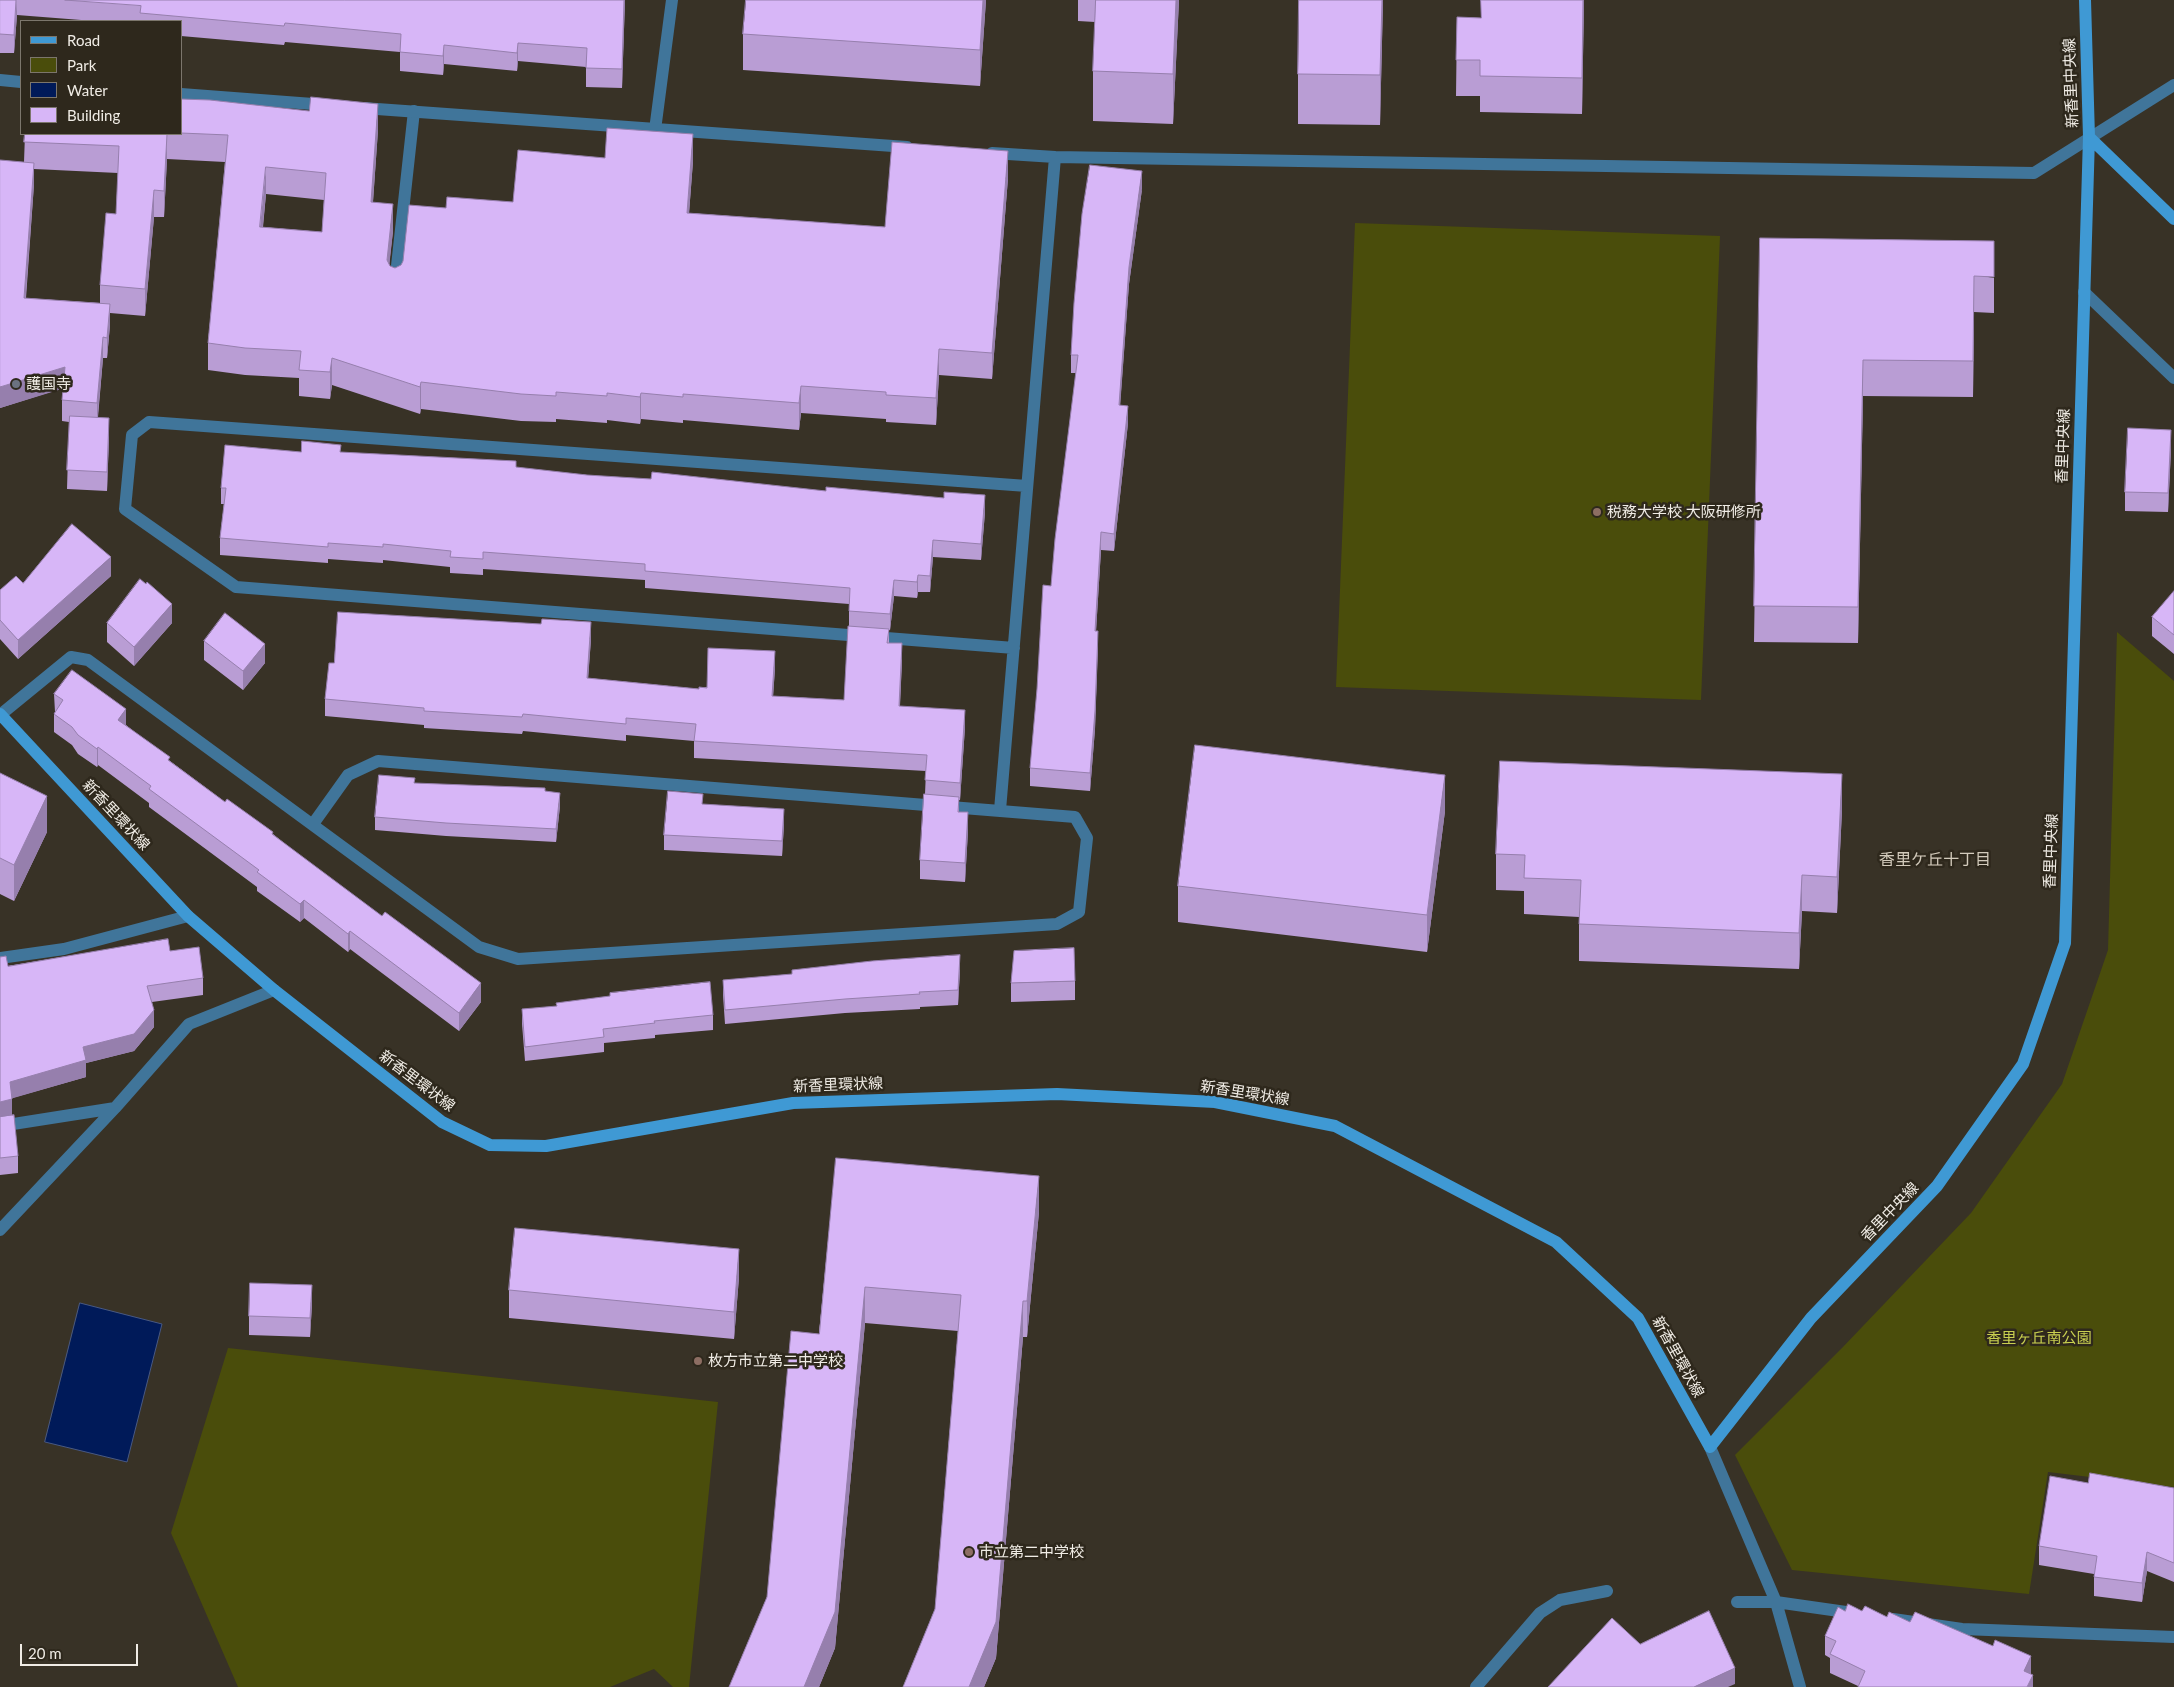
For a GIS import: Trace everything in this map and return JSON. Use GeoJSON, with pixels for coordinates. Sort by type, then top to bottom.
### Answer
{"type":"FeatureCollection","features":[{"type":"Feature","properties":{"kind":"street"},"geometry":{"type":"LineString","coordinates":[[655,130],[672,0]]}},
{"type":"Feature","properties":{"kind":"street","name":"新香里中央線"},"geometry":{"type":"LineString","coordinates":[[2085,0],[2089,137],[2174,219]]}},
{"type":"Feature","properties":{"kind":"street"},"geometry":{"type":"LineString","coordinates":[[0,80],[20,82]]}},
{"type":"Feature","properties":{"kind":"street"},"geometry":{"type":"LineString","coordinates":[[977,152],[1055,157],[2034,173],[2174,85]]}},
{"type":"Feature","properties":{"kind":"street"},"geometry":{"type":"LineString","coordinates":[[182,94],[919,148]]}},
{"type":"Feature","properties":{"kind":"street"},"geometry":{"type":"LineString","coordinates":[[395,286],[414,112]]}},
{"type":"Feature","properties":{"kind":"street","name":"香里中央線"},"geometry":{"type":"LineString","coordinates":[[1710,1446],[1812,1318],[1938,1186],[2023,1064],[2065,943],[2089,137]]}},
{"type":"Feature","properties":{"kind":"street"},"geometry":{"type":"LineString","coordinates":[[1000,810],[1055,157]]}},
{"type":"Feature","properties":{"kind":"street"},"geometry":{"type":"LineString","coordinates":[[2084,292],[2174,378]]}},
{"type":"Feature","properties":{"kind":"street"},"geometry":{"type":"LineString","coordinates":[[1014,648],[236,587],[125,509],[132,435],[149,422],[1027,486]]}},
{"type":"Feature","properties":{"kind":"street"},"geometry":{"type":"LineString","coordinates":[[0,714],[71,657],[88,660],[479,947],[518,959],[1057,924],[1079,912],[1087,838],[1075,818],[1000,810],[378,761],[348,775],[313,824]]}},
{"type":"Feature","properties":{"kind":"street","name":"新香里環状線"},"geometry":{"type":"LineString","coordinates":[[0,714],[188,916],[274,990],[442,1122],[490,1145],[546,1146],[793,1102],[1057,1094],[1215,1102],[1336,1126],[1556,1242],[1638,1318],[1710,1446]]}},
{"type":"Feature","properties":{"kind":"street"},"geometry":{"type":"LineString","coordinates":[[0,958],[64,949],[188,916]]}},
{"type":"Feature","properties":{"kind":"street"},"geometry":{"type":"LineString","coordinates":[[0,1230],[115,1108],[189,1024],[274,990]]}},
{"type":"Feature","properties":{"kind":"street"},"geometry":{"type":"LineString","coordinates":[[0,1126],[115,1108]]}},
{"type":"Feature","properties":{"kind":"street"},"geometry":{"type":"LineString","coordinates":[[1710,1446],[1776,1602],[1800,1687]]}},
{"type":"Feature","properties":{"kind":"street"},"geometry":{"type":"LineString","coordinates":[[1476,1687],[1540,1613],[1560,1600],[1607,1591]]}},
{"type":"Feature","properties":{"kind":"street"},"geometry":{"type":"LineString","coordinates":[[1737,1602],[1776,1602],[1864,1615]]}},
{"type":"Feature","properties":{"kind":"street"},"geometry":{"type":"LineString","coordinates":[[1884,1618],[1962,1629],[2174,1637]]}},
{"type":"Feature","properties":{"kind":"green space"},"geometry":{"type":"Polygon","coordinates":[[[1355,223],[1720,236],[1701,700],[1336,687],[1355,223]]]}},
{"type":"Feature","properties":{"kind":"green space","name":"香里ヶ丘南公園"},"geometry":{"type":"Polygon","coordinates":[[[2117,632],[2174,681],[2174,1487],[2048,1472],[2029,1594],[1792,1570],[1735,1455],[1842,1348],[1971,1213],[2062,1084],[2108,950],[2117,632]]]}},
{"type":"Feature","properties":{"kind":"green space"},"geometry":{"type":"Polygon","coordinates":[[[228,1348],[718,1402],[689,1687],[673,1687],[654,1669],[610,1687],[238,1687],[171,1533],[228,1348]]]}},
{"type":"Feature","properties":{"kind":"water"},"geometry":{"type":"Polygon","coordinates":[[[80,1303],[162,1324],[127,1462],[45,1442],[80,1303]]]}},
{"type":"Feature","properties":{"kind":"building"},"geometry":{"type":"Polygon","coordinates":[[[0,0],[16,0],[14,35],[0,34],[0,0]]]}},
{"type":"Feature","properties":{"kind":"building"},"geometry":{"type":"Polygon","coordinates":[[[65,0],[624,0],[622,69],[586,68],[587,48],[518,43],[517,53],[444,45],[443,56],[400,52],[401,34],[285,23],[284,26],[140,13],[141,6],[65,0]]]}},
{"type":"Feature","properties":{"kind":"building"},"geometry":{"type":"Polygon","coordinates":[[[746,0],[983,0],[980,50],[743,34],[746,0]]]}},
{"type":"Feature","properties":{"kind":"building"},"geometry":{"type":"Polygon","coordinates":[[[1096,0],[1176,0],[1173,74],[1093,71],[1096,0]]]}},
{"type":"Feature","properties":{"kind":"building"},"geometry":{"type":"Polygon","coordinates":[[[1299,0],[1382,0],[1380,75],[1298,74],[1299,0]]]}},
{"type":"Feature","properties":{"kind":"building"},"geometry":{"type":"Polygon","coordinates":[[[1481,0],[1583,0],[1582,78],[1480,76],[1480,60],[1456,60],[1457,17],[1481,18],[1481,0]]]}},
{"type":"Feature","properties":{"kind":"building"},"geometry":{"type":"Polygon","coordinates":[[[311,97],[378,104],[371,202],[393,204],[387,260],[390,266],[395,268],[401,265],[403,261],[409,205],[446,208],[447,197],[513,202],[518,150],[605,158],[607,128],[693,134],[687,213],[885,227],[892,142],[1008,151],[992,353],[939,349],[936,398],[886,395],[886,392],[801,386],[799,403],[683,394],[683,397],[641,393],[640,397],[607,393],[607,396],[556,392],[556,396],[521,394],[421,382],[420,387],[332,358],[330,372],[299,370],[301,351],[245,348],[208,343],[228,135],[182,133],[182,99],[210,100],[309,111],[311,97]],[[266,167],[260,227],[322,232],[326,173],[266,167]]]}},
{"type":"Feature","properties":{"kind":"building"},"geometry":{"type":"Polygon","coordinates":[[[25,135],[167,135],[164,191],[154,190],[145,289],[100,285],[106,213],[116,214],[119,146],[24,142],[25,135]]]}},
{"type":"Feature","properties":{"kind":"building"},"geometry":{"type":"Polygon","coordinates":[[[0,160],[34,163],[24,298],[110,304],[107,338],[103,337],[97,403],[62,400],[65,367],[0,387],[0,160]]]}},
{"type":"Feature","properties":{"kind":"building"},"geometry":{"type":"Polygon","coordinates":[[[1090,165],[1142,171],[1129,267],[1119,405],[1128,406],[1114,534],[1101,532],[1095,631],[1098,631],[1095,711],[1090,773],[1030,768],[1043,585],[1051,586],[1078,355],[1071,355],[1074,303],[1082,214],[1090,165]]]}},
{"type":"Feature","properties":{"kind":"building"},"geometry":{"type":"Polygon","coordinates":[[[1760,238],[1994,241],[1994,277],[1974,276],[1973,361],[1863,360],[1858,607],[1754,606],[1760,238]]]}},
{"type":"Feature","properties":{"kind":"building"},"geometry":{"type":"Polygon","coordinates":[[[70,416],[109,418],[107,472],[67,470],[70,416]]]}},
{"type":"Feature","properties":{"kind":"building"},"geometry":{"type":"Polygon","coordinates":[[[2128,428],[2171,430],[2168,493],[2125,492],[2128,428]]]}},
{"type":"Feature","properties":{"kind":"building"},"geometry":{"type":"Polygon","coordinates":[[[302,441],[341,445],[340,452],[516,461],[516,467],[587,475],[651,479],[652,472],[826,491],[826,487],[944,498],[944,492],[985,495],[981,544],[933,540],[930,576],[918,575],[917,582],[894,580],[890,614],[849,611],[850,588],[645,571],[645,564],[483,552],[483,559],[450,557],[451,551],[383,544],[383,547],[328,543],[328,547],[220,538],[226,488],[221,488],[225,445],[301,452],[302,441]]]}},
{"type":"Feature","properties":{"kind":"building"},"geometry":{"type":"Polygon","coordinates":[[[72,524],[111,557],[18,640],[0,620],[0,590],[16,576],[23,583],[72,524]]]}},
{"type":"Feature","properties":{"kind":"building"},"geometry":{"type":"Polygon","coordinates":[[[140,579],[146,584],[147,582],[172,604],[134,647],[107,623],[140,579]]]}},
{"type":"Feature","properties":{"kind":"building"},"geometry":{"type":"Polygon","coordinates":[[[2174,591],[2174,635],[2152,617],[2174,591]]]}},
{"type":"Feature","properties":{"kind":"building"},"geometry":{"type":"Polygon","coordinates":[[[338,612],[541,624],[542,619],[591,622],[587,678],[699,689],[699,687],[707,688],[708,648],[775,651],[772,696],[844,700],[848,626],[889,629],[887,643],[902,643],[899,706],[965,710],[960,783],[925,780],[927,755],[694,741],[696,724],[626,718],[626,724],[523,714],[522,717],[424,711],[424,708],[325,699],[329,663],[334,663],[338,612]]]}},
{"type":"Feature","properties":{"kind":"building"},"geometry":{"type":"Polygon","coordinates":[[[225,613],[265,644],[243,671],[204,641],[225,613]]]}},
{"type":"Feature","properties":{"kind":"building"},"geometry":{"type":"Polygon","coordinates":[[[72,670],[126,709],[118,720],[170,757],[168,760],[225,802],[227,799],[273,832],[272,834],[382,916],[385,912],[481,983],[459,1013],[350,931],[348,934],[304,900],[300,904],[257,872],[259,870],[149,789],[151,786],[98,747],[97,749],[78,735],[72,727],[54,714],[63,700],[54,694],[72,670]]]}},
{"type":"Feature","properties":{"kind":"building"},"geometry":{"type":"Polygon","coordinates":[[[1195,745],[1445,775],[1427,915],[1178,886],[1195,745]]]}},
{"type":"Feature","properties":{"kind":"building"},"geometry":{"type":"Polygon","coordinates":[[[1500,761],[1842,774],[1837,877],[1802,875],[1799,933],[1579,924],[1581,880],[1524,878],[1525,855],[1496,854],[1500,761]]]}},
{"type":"Feature","properties":{"kind":"building"},"geometry":{"type":"Polygon","coordinates":[[[0,773],[47,796],[14,865],[0,858],[0,773]]]}},
{"type":"Feature","properties":{"kind":"building"},"geometry":{"type":"Polygon","coordinates":[[[379,775],[415,778],[414,783],[545,788],[545,791],[560,793],[556,829],[375,817],[379,775]]]}},
{"type":"Feature","properties":{"kind":"building"},"geometry":{"type":"Polygon","coordinates":[[[668,791],[703,794],[702,804],[784,809],[782,841],[664,835],[668,791]]]}},
{"type":"Feature","properties":{"kind":"building"},"geometry":{"type":"Polygon","coordinates":[[[924,794],[959,797],[958,812],[968,812],[965,863],[920,860],[924,794]]]}},
{"type":"Feature","properties":{"kind":"building"},"geometry":{"type":"Polygon","coordinates":[[[168,939],[170,951],[199,947],[203,978],[147,986],[154,1010],[134,1034],[83,1047],[86,1060],[10,1082],[12,1099],[0,1102],[0,957],[6,956],[8,966],[168,939]]]}},
{"type":"Feature","properties":{"kind":"building"},"geometry":{"type":"Polygon","coordinates":[[[1074,948],[1075,981],[1011,983],[1014,951],[1074,948]]]}},
{"type":"Feature","properties":{"kind":"building"},"geometry":{"type":"Polygon","coordinates":[[[960,955],[958,990],[725,1010],[723,980],[792,974],[792,970],[872,961],[960,955]]]}},
{"type":"Feature","properties":{"kind":"building"},"geometry":{"type":"Polygon","coordinates":[[[710,982],[713,1015],[603,1029],[604,1037],[525,1047],[522,1009],[557,1006],[556,1003],[610,996],[610,993],[710,982]]]}},
{"type":"Feature","properties":{"kind":"building"},"geometry":{"type":"Polygon","coordinates":[[[14,1115],[18,1156],[0,1158],[0,1117],[14,1115]]]}},
{"type":"Feature","properties":{"kind":"building"},"geometry":{"type":"Polygon","coordinates":[[[836,1158],[1039,1176],[1027,1301],[1023,1301],[996,1622],[969,1687],[903,1687],[935,1609],[961,1295],[865,1287],[835,1612],[804,1687],[729,1687],[767,1597],[791,1331],[819,1334],[836,1158]]]}},
{"type":"Feature","properties":{"kind":"building"},"geometry":{"type":"Polygon","coordinates":[[[515,1228],[739,1249],[734,1312],[509,1290],[515,1228]]]}},
{"type":"Feature","properties":{"kind":"building"},"geometry":{"type":"Polygon","coordinates":[[[250,1283],[312,1285],[310,1318],[249,1316],[250,1283]]]}},
{"type":"Feature","properties":{"kind":"building"},"geometry":{"type":"Polygon","coordinates":[[[2090,1473],[2174,1488],[2174,1563],[2147,1552],[2142,1583],[2094,1577],[2097,1556],[2039,1546],[2050,1476],[2088,1483],[2090,1473]]]}},
{"type":"Feature","properties":{"kind":"building"},"geometry":{"type":"Polygon","coordinates":[[[1848,1604],[1862,1611],[1865,1606],[1887,1617],[1889,1612],[1910,1622],[1915,1612],[1993,1646],[1995,1640],[2031,1656],[2024,1671],[2033,1675],[2027,1687],[1858,1687],[1865,1671],[1830,1654],[1836,1641],[1825,1636],[1838,1607],[1845,1611],[1848,1604]]]}},
{"type":"Feature","properties":{"kind":"building"},"geometry":{"type":"Polygon","coordinates":[[[1709,1611],[1735,1668],[1694,1687],[1548,1687],[1612,1618],[1640,1644],[1709,1611]]]}},
{"type":"Feature","properties":{"kind":"place","name":"護国寺"},"geometry":{"type":"Point","coordinates":[16,384]}},
{"type":"Feature","properties":{"kind":"place","name":"税務大学校 大阪研修所"},"geometry":{"type":"Point","coordinates":[1597,512]}},
{"type":"Feature","properties":{"kind":"place","name":"枚方市立第二中学校"},"geometry":{"type":"Point","coordinates":[698,1361]}},
{"type":"Feature","properties":{"kind":"place","name":"市立第二中学校"},"geometry":{"type":"Point","coordinates":[969,1552]}},
{"type":"Feature","properties":{"kind":"district","name":"香里ケ丘十丁目"},"geometry":{"type":"Point","coordinates":[1935,860]}}]}
